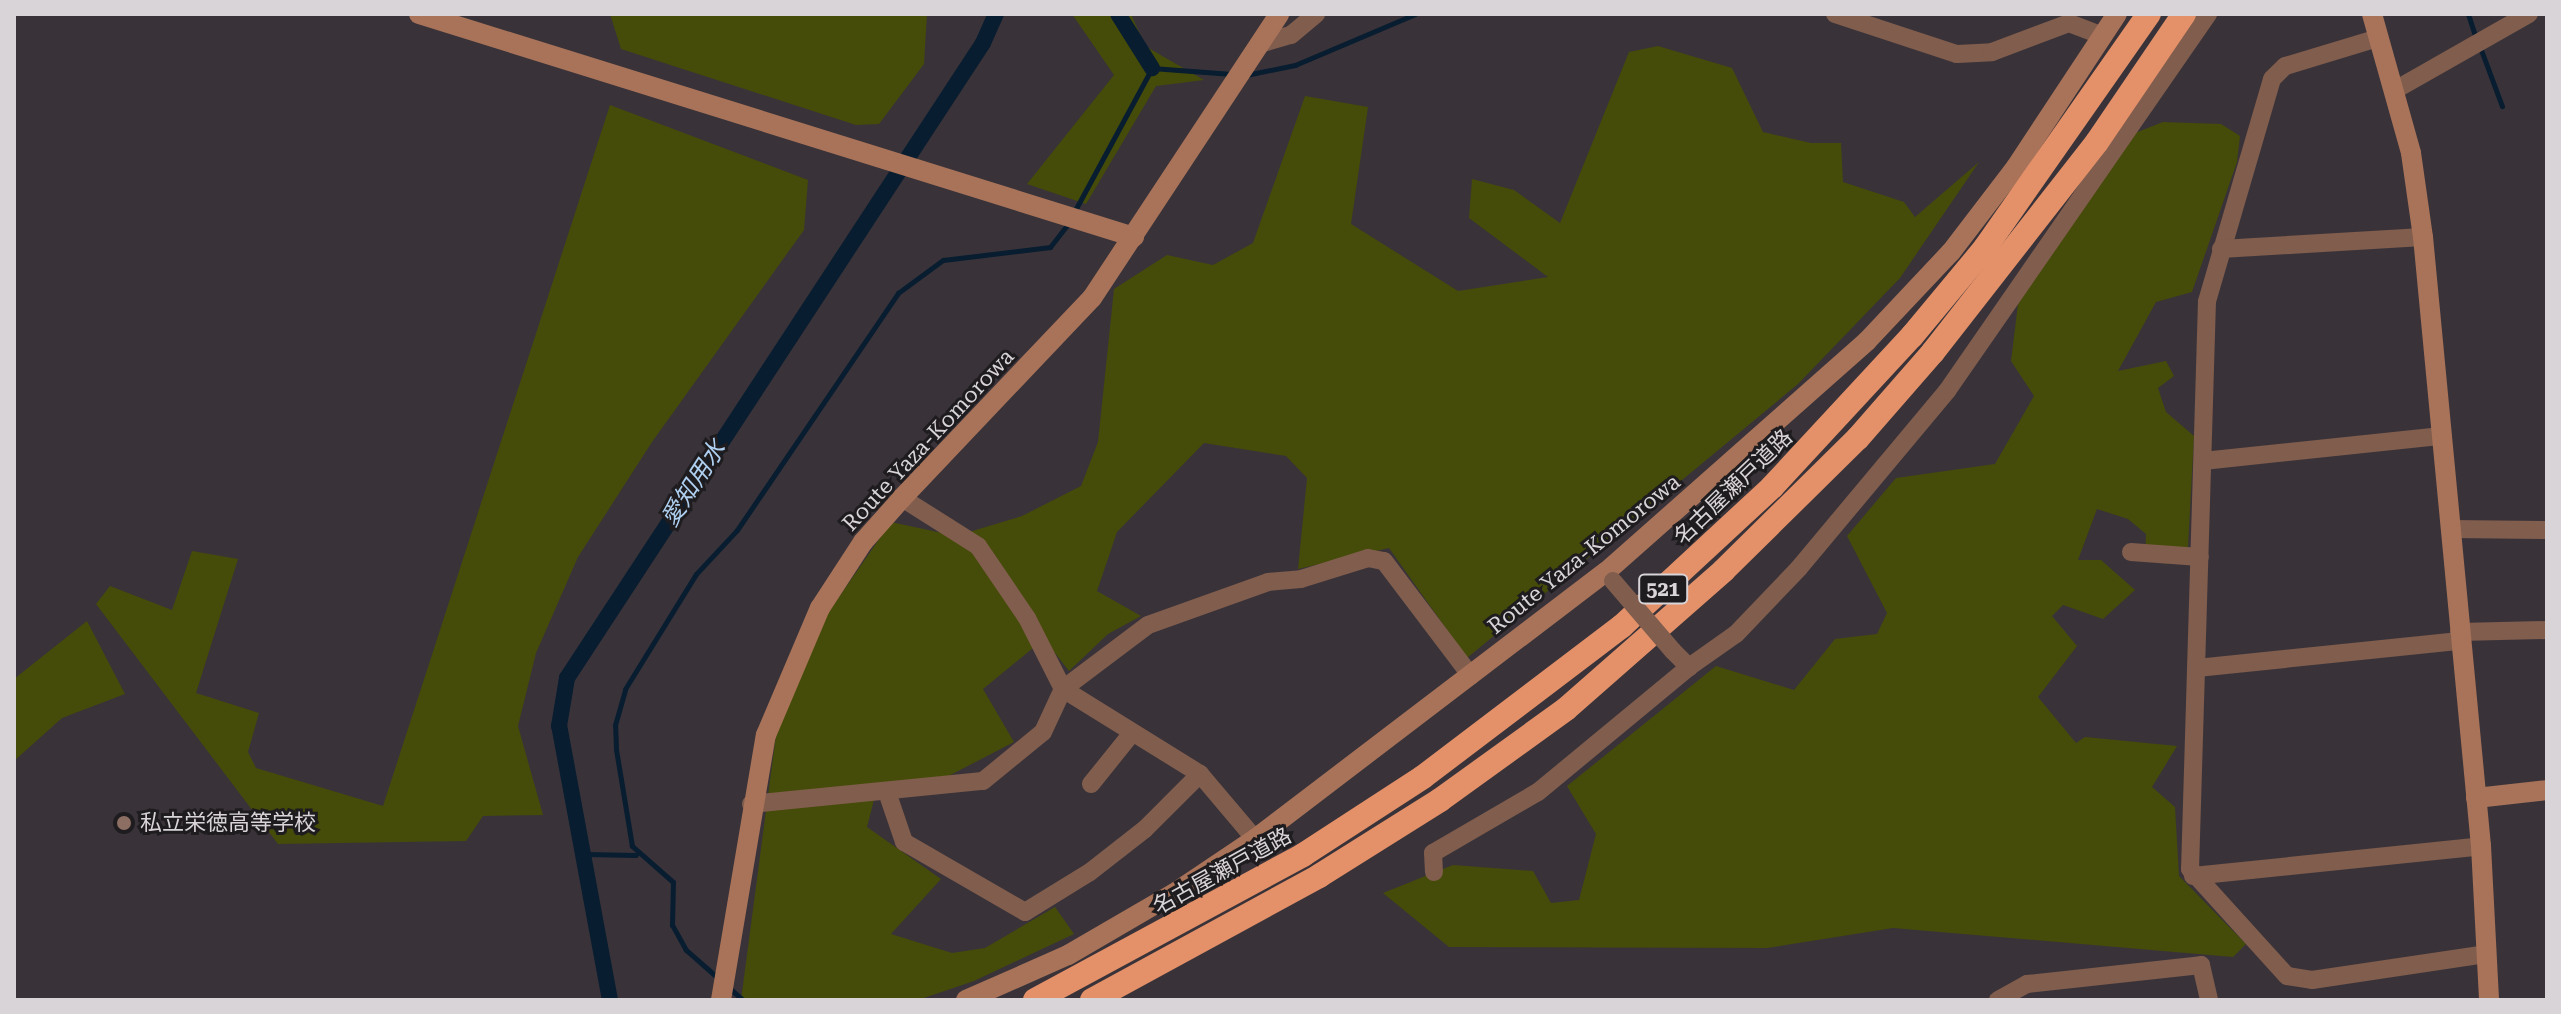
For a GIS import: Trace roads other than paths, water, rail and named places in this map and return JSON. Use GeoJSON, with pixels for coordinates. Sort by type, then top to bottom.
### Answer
{"type":"FeatureCollection","features":[{"type":"Feature","properties":{"kind":"highway","name":"名古屋瀬戸道路"},"geometry":{"type":"LineString","coordinates":[[1035,1000],[1303,855],[1423,777],[1622,626],[1772,487],[1912,336],[1985,248],[2148,15]]}},
{"type":"Feature","properties":{"kind":"highway","name":"521"},"geometry":{"type":"LineString","coordinates":[[1092,1000],[1265,907],[1440,800],[1566,709],[1724,570],[1858,438],[1933,352],[2060,191],[2178,23]]}},
{"type":"Feature","properties":{"kind":"main road"},"geometry":{"type":"LineString","coordinates":[[419,14],[1134,237]]}},
{"type":"Feature","properties":{"kind":"main road","name":"Route Yaza-Komorowa"},"geometry":{"type":"LineString","coordinates":[[721,997],[751,804],[766,735],[803,638],[855,553],[902,498],[1092,298],[1279,14]]}},
{"type":"Feature","properties":{"kind":"main road","name":"Route Yaza-Komorowa"},"geometry":{"type":"LineString","coordinates":[[966,1000],[1068,955],[1255,839],[1471,676],[1610,577],[1867,341],[1951,252],[2016,167],[2117,14]]}},
{"type":"Feature","properties":{"kind":"main road"},"geometry":{"type":"LineString","coordinates":[[2372,14],[2395,90],[2423,237],[2481,846],[2489,1000]]}},
{"type":"Feature","properties":{"kind":"main road"},"geometry":{"type":"LineString","coordinates":[[2476,798],[2547,790]]}},
{"type":"Feature","properties":{"kind":"street"},"geometry":{"type":"LineString","coordinates":[[1259,44],[1291,35],[1316,14]]}},
{"type":"Feature","properties":{"kind":"street"},"geometry":{"type":"LineString","coordinates":[[1434,872],[1433,853],[1538,792],[1689,667],[1736,634],[1799,568],[1947,391],[2208,14]]}},
{"type":"Feature","properties":{"kind":"street"},"geometry":{"type":"LineString","coordinates":[[2395,90],[2529,14]]}},
{"type":"Feature","properties":{"kind":"street"},"geometry":{"type":"LineString","coordinates":[[1840,15],[1957,54],[1992,52],[2052,22],[2075,23],[2103,36]]}},
{"type":"Feature","properties":{"kind":"street"},"geometry":{"type":"LineString","coordinates":[[2378,38],[2285,66],[2272,79],[2207,301],[2193,876],[2276,969],[2313,979],[2487,954]]}},
{"type":"Feature","properties":{"kind":"street"},"geometry":{"type":"LineString","coordinates":[[2221,249],[2423,237]]}},
{"type":"Feature","properties":{"kind":"street"},"geometry":{"type":"LineString","coordinates":[[2203,461],[2442,436]]}},
{"type":"Feature","properties":{"kind":"street"},"geometry":{"type":"LineString","coordinates":[[902,498],[978,546],[1027,618],[1063,689],[1200,774],[1255,839]]}},
{"type":"Feature","properties":{"kind":"street"},"geometry":{"type":"LineString","coordinates":[[2451,529],[2547,530]]}},
{"type":"Feature","properties":{"kind":"street"},"geometry":{"type":"LineString","coordinates":[[2131,552],[2200,557]]}},
{"type":"Feature","properties":{"kind":"street"},"geometry":{"type":"LineString","coordinates":[[751,804],[983,781],[1043,732],[1063,689],[1148,625],[1268,582],[1301,579],[1368,558],[1384,561],[1471,676]]}},
{"type":"Feature","properties":{"kind":"street"},"geometry":{"type":"LineString","coordinates":[[1610,577],[1689,667]]}},
{"type":"Feature","properties":{"kind":"street"},"geometry":{"type":"LineString","coordinates":[[2197,668],[2460,637],[2547,630]]}},
{"type":"Feature","properties":{"kind":"street"},"geometry":{"type":"LineString","coordinates":[[1091,784],[1132,733]]}},
{"type":"Feature","properties":{"kind":"street"},"geometry":{"type":"LineString","coordinates":[[887,792],[904,842],[1025,912],[1101,864],[1200,774]]}},
{"type":"Feature","properties":{"kind":"street"},"geometry":{"type":"LineString","coordinates":[[2193,876],[2481,846]]}},
{"type":"Feature","properties":{"kind":"street"},"geometry":{"type":"LineString","coordinates":[[1998,1000],[2027,984],[2201,965],[2209,1000]]}},
{"type":"Feature","properties":{"kind":"street"},"geometry":{"type":"LineString","coordinates":[[2313,979],[2315,1000]]}},
{"type":"Feature","properties":{"kind":"waterway","name":"愛知用水"},"geometry":{"type":"LineString","coordinates":[[610,1000],[559,726],[567,678],[983,43],[996,14]]}},
{"type":"Feature","properties":{"kind":"waterway"},"geometry":{"type":"LineString","coordinates":[[1118,14],[1152,68]]}},
{"type":"Feature","properties":{"kind":"waterway"},"geometry":{"type":"LineString","coordinates":[[1246,75],[1295,65],[1415,14]]}},
{"type":"Feature","properties":{"kind":"waterway"},"geometry":{"type":"LineString","coordinates":[[2468,14],[2476,38]]}},
{"type":"Feature","properties":{"kind":"waterway"},"geometry":{"type":"LineString","coordinates":[[2480,47],[2502,106]]}},
{"type":"Feature","properties":{"kind":"waterway"},"geometry":{"type":"LineString","coordinates":[[1073,214],[1152,68],[1232,74]]}},
{"type":"Feature","properties":{"kind":"waterway"},"geometry":{"type":"LineString","coordinates":[[718,978],[686,950],[672,925],[673,882],[632,846],[616,749],[615,725],[625,689],[696,574],[737,530],[898,293],[943,260],[1050,247],[1069,223]]}},
{"type":"Feature","properties":{"kind":"waterway"},"geometry":{"type":"LineString","coordinates":[[585,854],[636,855]]}},
{"type":"Feature","properties":{"kind":"waterway"},"geometry":{"type":"LineString","coordinates":[[728,987],[743,1000]]}},
{"type":"Feature","properties":{"kind":"place","name":"私立栄徳高等学校"},"geometry":{"type":"Point","coordinates":[124,823]}}]}
